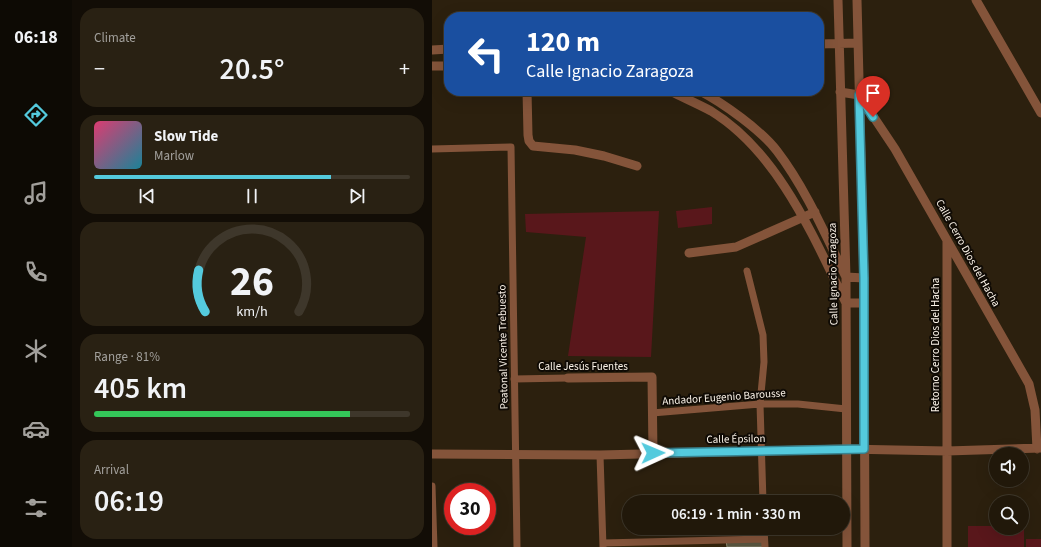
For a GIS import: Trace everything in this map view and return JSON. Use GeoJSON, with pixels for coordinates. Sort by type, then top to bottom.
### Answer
{"type":"FeatureCollection","features":[{"type":"Feature","properties":{"kind":"street","name":"Calle Ignacio Zaragoza"},"geometry":{"type":"LineString","coordinates":[[838,0],[838,44],[846,277],[845,449],[847,547]]}},
{"type":"Feature","properties":{"kind":"street"},"geometry":{"type":"LineString","coordinates":[[858,0],[864,278],[865,547]]}},
{"type":"Feature","properties":{"kind":"street"},"geometry":{"type":"LineString","coordinates":[[976,0],[1041,113]]}},
{"type":"Feature","properties":{"kind":"street"},"geometry":{"type":"LineString","coordinates":[[824,44],[858,43]]}},
{"type":"Feature","properties":{"kind":"street"},"geometry":{"type":"LineString","coordinates":[[432,50],[444,49]]}},
{"type":"Feature","properties":{"kind":"street"},"geometry":{"type":"LineString","coordinates":[[432,66],[444,66]]}},
{"type":"Feature","properties":{"kind":"street"},"geometry":{"type":"LineString","coordinates":[[840,92],[859,95]]}},
{"type":"Feature","properties":{"kind":"street","name":"Calle Cerro Dios del Hacha"},"geometry":{"type":"LineString","coordinates":[[859,95],[895,149],[1029,384],[1035,410],[1039,448]]}},
{"type":"Feature","properties":{"kind":"street"},"geometry":{"type":"LineString","coordinates":[[526,96],[528,135],[529,141],[533,146],[538,148],[575,150],[604,156],[637,166]]}},
{"type":"Feature","properties":{"kind":"street"},"geometry":{"type":"LineString","coordinates":[[680,96],[711,112],[739,132],[764,158],[786,188],[846,303],[864,303]]}},
{"type":"Feature","properties":{"kind":"street"},"geometry":{"type":"LineString","coordinates":[[709,96],[746,122],[776,149],[798,181],[815,212],[846,277],[864,278]]}},
{"type":"Feature","properties":{"kind":"street","name":"Peatonal Vicente Trebuesto"},"geometry":{"type":"LineString","coordinates":[[432,148],[510,147],[517,547]]}},
{"type":"Feature","properties":{"kind":"street"},"geometry":{"type":"LineString","coordinates":[[689,253],[736,247],[815,212]]}},
{"type":"Feature","properties":{"kind":"street","name":"Retorno Cerro Dios del Hacha"},"geometry":{"type":"LineString","coordinates":[[947,240],[947,547]]}},
{"type":"Feature","properties":{"kind":"street"},"geometry":{"type":"LineString","coordinates":[[747,272],[763,335],[764,362],[760,404],[763,495]]}},
{"type":"Feature","properties":{"kind":"street","name":"Calle Jesús Fuentes"},"geometry":{"type":"LineString","coordinates":[[514,378],[652,377],[652,413]]}},
{"type":"Feature","properties":{"kind":"street","name":"Andador Eugenio Barousse"},"geometry":{"type":"LineString","coordinates":[[652,413],[760,404],[798,404],[846,409]]}},
{"type":"Feature","properties":{"kind":"street"},"geometry":{"type":"LineString","coordinates":[[652,413],[653,453]]}},
{"type":"Feature","properties":{"kind":"street","name":"Calle Épsilon"},"geometry":{"type":"LineString","coordinates":[[432,454],[600,455],[845,449],[947,451],[1039,448]]}},
{"type":"Feature","properties":{"kind":"street"},"geometry":{"type":"LineString","coordinates":[[600,455],[603,545],[764,539]]}},
{"type":"Feature","properties":{"kind":"street"},"geometry":{"type":"LineString","coordinates":[[432,486],[434,547]]}},
{"type":"Feature","properties":{"kind":"street"},"geometry":{"type":"LineString","coordinates":[[764,535],[765,547]]}},
{"type":"Feature","properties":{"kind":"shaded area"},"geometry":{"type":"Polygon","coordinates":[[[712,207],[712,224],[678,228],[676,211],[712,207]]]}},
{"type":"Feature","properties":{"kind":"shaded area"},"geometry":{"type":"Polygon","coordinates":[[[659,211],[651,357],[568,356],[586,237],[526,232],[525,214],[659,211]]]}},
{"type":"Feature","properties":{"kind":"shaded area"},"geometry":{"type":"Polygon","coordinates":[[[968,526],[989,526],[989,535],[1024,535],[1024,547],[968,547],[968,526]]]}},
{"type":"Feature","properties":{"kind":"shaded area"},"geometry":{"type":"Polygon","coordinates":[[[1026,539],[1041,539],[1041,547],[1026,547],[1026,539]]]}},
{"type":"Feature","properties":{"kind":"shaded area"},"geometry":{"type":"Polygon","coordinates":[[[726,540],[727,547],[603,547],[603,543],[726,540]]]}},
{"type":"Feature","properties":{"kind":"building"},"geometry":{"type":"Polygon","coordinates":[[[764,539],[765,547],[727,547],[726,540],[764,539]]]}},
{"type":"Feature","properties":{"kind":"route"},"geometry":{"type":"LineString","coordinates":[[653,453],[864,449],[864,278],[859,95],[873,117]]}}]}
